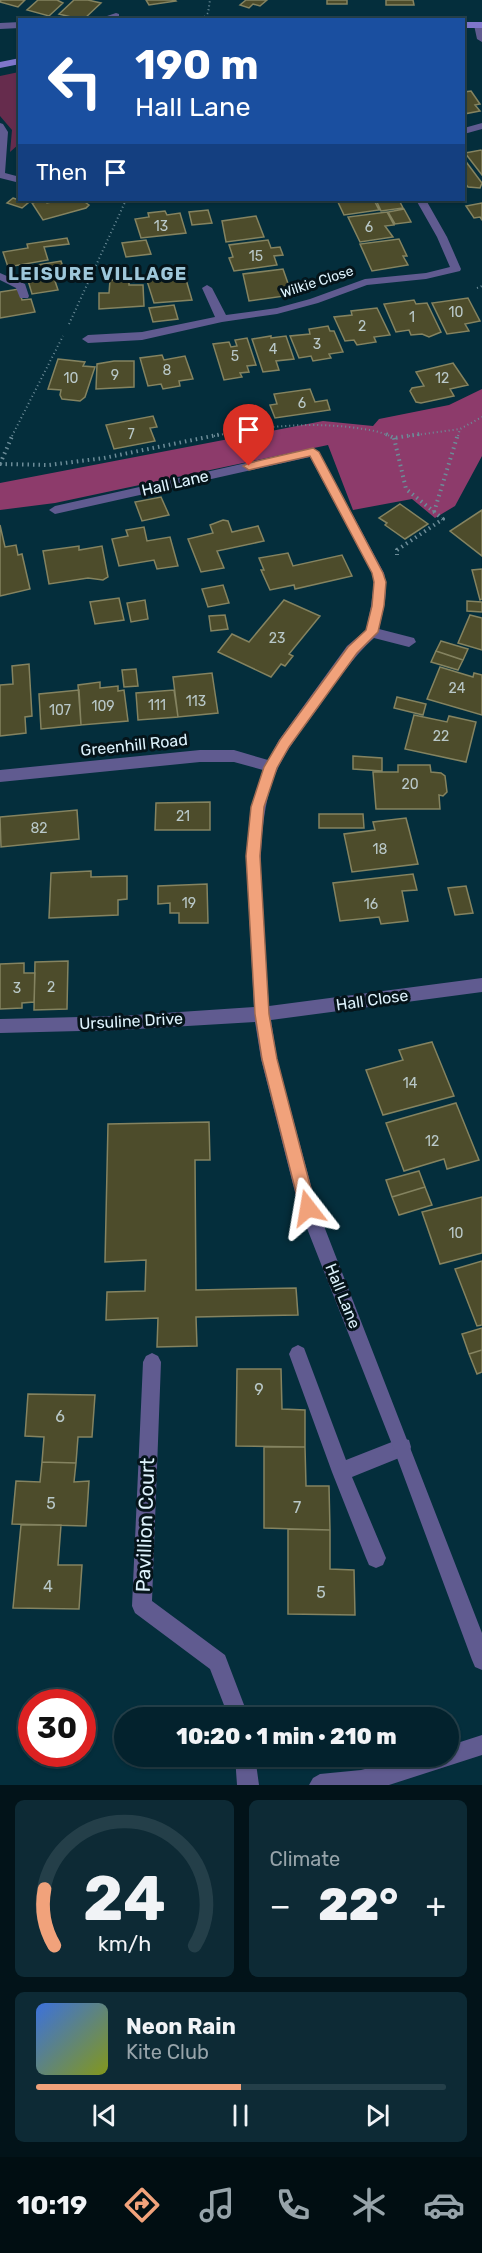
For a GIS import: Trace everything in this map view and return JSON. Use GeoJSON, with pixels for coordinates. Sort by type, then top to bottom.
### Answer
{"type":"FeatureCollection","features":[{"type":"Feature","properties":{"kind":"street"},"geometry":{"type":"LineString","coordinates":[[108,18],[116,16]]}},
{"type":"Feature","properties":{"kind":"street"},"geometry":{"type":"LineString","coordinates":[[0,26],[18,25]]}},
{"type":"Feature","properties":{"kind":"street"},"geometry":{"type":"LineString","coordinates":[[465,26],[481,25],[482,39]]}},
{"type":"Feature","properties":{"kind":"street"},"geometry":{"type":"LineString","coordinates":[[0,65],[18,61]]}},
{"type":"Feature","properties":{"kind":"street"},"geometry":{"type":"LineString","coordinates":[[0,126],[3,132],[0,175],[18,180]]}},
{"type":"Feature","properties":{"kind":"street"},"geometry":{"type":"LineString","coordinates":[[465,131],[482,126]]}},
{"type":"Feature","properties":{"kind":"street","name":"Wilkie Close"},"geometry":{"type":"LineString","coordinates":[[88,339],[142,336],[222,319],[277,311],[314,301],[365,282],[426,276],[456,268],[422,201]]}},
{"type":"Feature","properties":{"kind":"street"},"geometry":{"type":"LineString","coordinates":[[0,276],[21,286],[24,296]]}},
{"type":"Feature","properties":{"kind":"street"},"geometry":{"type":"LineString","coordinates":[[207,288],[222,319]]}},
{"type":"Feature","properties":{"kind":"street","name":"Hall Lane"},"geometry":{"type":"LineString","coordinates":[[56,510],[313,452],[378,573],[380,582],[378,606],[372,632],[352,650],[284,744],[271,767],[258,807],[253,856],[262,1014],[270,1059],[308,1208],[402,1447],[482,1660]]}},
{"type":"Feature","properties":{"kind":"street"},"geometry":{"type":"LineString","coordinates":[[372,632],[409,642]]}},
{"type":"Feature","properties":{"kind":"street","name":"Greenhill Road"},"geometry":{"type":"LineString","coordinates":[[0,777],[200,756],[234,756],[271,767]]}},
{"type":"Feature","properties":{"kind":"street","name":"Hall Close"},"geometry":{"type":"LineString","coordinates":[[262,1014],[482,985]]}},
{"type":"Feature","properties":{"kind":"street","name":"Ursuline Drive"},"geometry":{"type":"LineString","coordinates":[[0,1026],[120,1023],[262,1014]]}},
{"type":"Feature","properties":{"kind":"street"},"geometry":{"type":"LineString","coordinates":[[298,1354],[341,1472],[376,1558]]}},
{"type":"Feature","properties":{"kind":"street","name":"Pavillion Court"},"geometry":{"type":"LineString","coordinates":[[152,1362],[142,1606],[218,1662],[235,1707]]}},
{"type":"Feature","properties":{"kind":"street"},"geometry":{"type":"LineString","coordinates":[[341,1472],[402,1447]]}},
{"type":"Feature","properties":{"kind":"street"},"geometry":{"type":"LineString","coordinates":[[320,1785],[339,1784],[410,1770],[482,1745]]}},
{"type":"Feature","properties":{"kind":"street"},"geometry":{"type":"LineString","coordinates":[[246,1767],[248,1785]]}},
{"type":"Feature","properties":{"kind":"path"},"geometry":{"type":"LineString","coordinates":[[204,18],[208,13],[210,0]]}},
{"type":"Feature","properties":{"kind":"path"},"geometry":{"type":"LineString","coordinates":[[477,288],[482,286]]}},
{"type":"Feature","properties":{"kind":"path"},"geometry":{"type":"LineString","coordinates":[[0,464],[49,465],[104,458],[254,428],[314,423],[379,431],[394,438],[460,429],[482,417]]}},
{"type":"Feature","properties":{"kind":"path"},"geometry":{"type":"LineString","coordinates":[[434,513],[460,429]]}},
{"type":"Feature","properties":{"kind":"path"},"geometry":{"type":"LineString","coordinates":[[380,582],[394,580],[397,550],[443,519],[406,489],[394,438]]}},
{"type":"Feature","properties":{"kind":"shaded area"},"geometry":{"type":"Polygon","coordinates":[[[18,72],[18,145],[10,152],[12,130],[0,116],[0,76],[18,72]]]}},
{"type":"Feature","properties":{"kind":"shaded area"},"geometry":{"type":"Polygon","coordinates":[[[482,389],[482,456],[455,506],[435,518],[412,499],[353,510],[328,445],[55,503],[0,510],[0,483],[323,421],[373,426],[379,419],[449,405],[482,389]]]}},
{"type":"Feature","properties":{"kind":"building"},"geometry":{"type":"Polygon","coordinates":[[[1,0],[25,0],[18,7],[0,2],[1,0]]]}},
{"type":"Feature","properties":{"kind":"building"},"geometry":{"type":"Polygon","coordinates":[[[38,0],[57,0],[63,3],[49,16],[27,10],[38,0]]]}},
{"type":"Feature","properties":{"kind":"building"},"geometry":{"type":"Polygon","coordinates":[[[74,0],[101,3],[85,18],[59,14],[74,0]]]}},
{"type":"Feature","properties":{"kind":"building"},"geometry":{"type":"Polygon","coordinates":[[[146,0],[175,0],[176,1],[149,5],[146,0]]]}},
{"type":"Feature","properties":{"kind":"building"},"geometry":{"type":"Polygon","coordinates":[[[246,0],[267,0],[260,6],[253,4],[249,8],[240,5],[246,0]]]}},
{"type":"Feature","properties":{"kind":"building"},"geometry":{"type":"Polygon","coordinates":[[[327,0],[347,0],[347,4],[327,4],[327,0]]]}},
{"type":"Feature","properties":{"kind":"building"},"geometry":{"type":"Polygon","coordinates":[[[386,0],[413,0],[414,5],[386,5],[386,0]]]}},
{"type":"Feature","properties":{"kind":"building"},"geometry":{"type":"Polygon","coordinates":[[[471,91],[480,104],[475,105],[480,111],[465,114],[465,92],[471,91]]]}},
{"type":"Feature","properties":{"kind":"building"},"geometry":{"type":"Polygon","coordinates":[[[482,151],[482,175],[465,153],[482,151]]]}},
{"type":"Feature","properties":{"kind":"building"},"geometry":{"type":"Polygon","coordinates":[[[465,160],[482,183],[480,188],[468,187],[465,183],[465,160]]]}},
{"type":"Feature","properties":{"kind":"building"},"geometry":{"type":"Polygon","coordinates":[[[13,198],[28,203],[22,208],[7,203],[13,198]]]}},
{"type":"Feature","properties":{"kind":"building"},"geometry":{"type":"Polygon","coordinates":[[[83,201],[89,205],[86,208],[43,220],[32,203],[83,201]]]}},
{"type":"Feature","properties":{"kind":"building"},"geometry":{"type":"Polygon","coordinates":[[[337,201],[375,202],[379,210],[344,215],[337,201]]]}},
{"type":"Feature","properties":{"kind":"building"},"geometry":{"type":"Polygon","coordinates":[[[376,201],[400,201],[403,208],[381,211],[376,201]]]}},
{"type":"Feature","properties":{"kind":"building"},"geometry":{"type":"Polygon","coordinates":[[[482,203],[482,220],[480,217],[474,218],[466,206],[482,203]]]}},
{"type":"Feature","properties":{"kind":"building"},"geometry":{"type":"Polygon","coordinates":[[[404,209],[411,222],[395,224],[388,212],[404,209]]]}},
{"type":"Feature","properties":{"kind":"building"},"geometry":{"type":"Polygon","coordinates":[[[208,210],[212,223],[192,225],[189,212],[208,210]]]}},
{"type":"Feature","properties":{"kind":"building"},"geometry":{"type":"Polygon","coordinates":[[[165,211],[167,215],[180,213],[186,233],[141,238],[135,219],[149,217],[148,213],[165,211]]]}},
{"type":"Feature","properties":{"kind":"building"},"geometry":{"type":"Polygon","coordinates":[[[387,212],[394,225],[385,226],[393,237],[360,242],[348,217],[387,212]]]}},
{"type":"Feature","properties":{"kind":"building"},"geometry":{"type":"Polygon","coordinates":[[[256,216],[264,237],[226,242],[222,221],[256,216]]]}},
{"type":"Feature","properties":{"kind":"building"},"geometry":{"type":"Polygon","coordinates":[[[67,238],[69,244],[44,247],[48,260],[8,267],[3,252],[28,248],[27,244],[67,238]]]}},
{"type":"Feature","properties":{"kind":"building"},"geometry":{"type":"Polygon","coordinates":[[[399,239],[407,256],[403,256],[408,265],[372,271],[360,244],[399,239]]]}},
{"type":"Feature","properties":{"kind":"building"},"geometry":{"type":"Polygon","coordinates":[[[146,240],[151,254],[126,257],[122,243],[146,240]]]}},
{"type":"Feature","properties":{"kind":"building"},"geometry":{"type":"Polygon","coordinates":[[[268,240],[271,248],[280,247],[283,255],[274,256],[277,265],[234,271],[229,258],[233,257],[229,245],[268,240]]]}},
{"type":"Feature","properties":{"kind":"building"},"geometry":{"type":"Polygon","coordinates":[[[61,261],[64,270],[52,272],[58,290],[32,294],[27,277],[24,277],[22,270],[25,270],[24,267],[61,261]]]}},
{"type":"Feature","properties":{"kind":"building"},"geometry":{"type":"Polygon","coordinates":[[[283,269],[292,295],[249,301],[243,274],[283,269]]]}},
{"type":"Feature","properties":{"kind":"building"},"geometry":{"type":"Polygon","coordinates":[[[185,276],[192,300],[154,303],[147,281],[185,276]]]}},
{"type":"Feature","properties":{"kind":"building"},"geometry":{"type":"Polygon","coordinates":[[[110,280],[129,280],[129,285],[143,285],[144,306],[99,309],[99,293],[109,293],[110,280]]]}},
{"type":"Feature","properties":{"kind":"building"},"geometry":{"type":"Polygon","coordinates":[[[19,289],[22,300],[31,299],[35,312],[0,318],[0,292],[19,289]]]}},
{"type":"Feature","properties":{"kind":"building"},"geometry":{"type":"Polygon","coordinates":[[[468,298],[480,321],[465,324],[469,331],[447,334],[432,303],[468,298]]]}},
{"type":"Feature","properties":{"kind":"building"},"geometry":{"type":"Polygon","coordinates":[[[414,300],[416,304],[427,303],[441,332],[429,337],[422,334],[411,335],[409,330],[396,332],[384,304],[414,300]]]}},
{"type":"Feature","properties":{"kind":"building"},"geometry":{"type":"Polygon","coordinates":[[[174,305],[178,319],[153,322],[149,308],[174,305]]]}},
{"type":"Feature","properties":{"kind":"building"},"geometry":{"type":"Polygon","coordinates":[[[377,308],[390,335],[374,337],[376,342],[357,345],[354,340],[345,341],[334,317],[352,315],[351,311],[377,308]]]}},
{"type":"Feature","properties":{"kind":"building"},"geometry":{"type":"Polygon","coordinates":[[[328,326],[330,331],[334,331],[343,352],[329,354],[331,358],[313,361],[311,356],[299,358],[290,336],[310,334],[309,329],[328,326]]]}},
{"type":"Feature","properties":{"kind":"building"},"geometry":{"type":"Polygon","coordinates":[[[271,336],[271,338],[286,336],[294,359],[276,361],[279,370],[263,372],[252,339],[271,336]]]}},
{"type":"Feature","properties":{"kind":"building"},"geometry":{"type":"Polygon","coordinates":[[[247,338],[256,365],[247,366],[249,372],[240,373],[242,377],[224,380],[213,344],[229,342],[231,347],[237,346],[235,340],[247,338]]]}},
{"type":"Feature","properties":{"kind":"building"},"geometry":{"type":"Polygon","coordinates":[[[162,355],[164,360],[185,356],[193,379],[179,381],[180,386],[163,389],[161,384],[148,386],[140,358],[162,355]]]}},
{"type":"Feature","properties":{"kind":"building"},"geometry":{"type":"Polygon","coordinates":[[[58,359],[85,362],[83,366],[95,367],[85,397],[80,401],[62,399],[61,390],[48,389],[58,359]]]}},
{"type":"Feature","properties":{"kind":"building"},"geometry":{"type":"Polygon","coordinates":[[[134,361],[134,387],[96,389],[97,364],[134,361]]]}},
{"type":"Feature","properties":{"kind":"building"},"geometry":{"type":"Polygon","coordinates":[[[453,363],[468,385],[450,389],[454,396],[416,402],[410,391],[412,388],[424,386],[416,372],[453,363]]]}},
{"type":"Feature","properties":{"kind":"building"},"geometry":{"type":"Polygon","coordinates":[[[310,389],[315,402],[327,400],[330,410],[275,418],[270,405],[277,404],[274,394],[310,389]]]}},
{"type":"Feature","properties":{"kind":"building"},"geometry":{"type":"Polygon","coordinates":[[[153,416],[157,427],[150,428],[155,441],[114,449],[106,425],[153,416]]]}},
{"type":"Feature","properties":{"kind":"building"},"geometry":{"type":"Polygon","coordinates":[[[161,497],[169,515],[142,521],[135,502],[161,497]]]}},
{"type":"Feature","properties":{"kind":"building"},"geometry":{"type":"Polygon","coordinates":[[[400,504],[428,524],[405,539],[379,518],[400,504]]]}},
{"type":"Feature","properties":{"kind":"building"},"geometry":{"type":"Polygon","coordinates":[[[482,510],[482,556],[450,531],[482,510]]]}},
{"type":"Feature","properties":{"kind":"building"},"geometry":{"type":"Polygon","coordinates":[[[223,520],[228,521],[232,532],[258,526],[264,541],[217,551],[224,568],[201,572],[188,539],[213,533],[210,525],[223,520]]]}},
{"type":"Feature","properties":{"kind":"building"},"geometry":{"type":"Polygon","coordinates":[[[0,525],[5,547],[16,545],[18,555],[22,554],[30,589],[0,596],[0,525]]]}},
{"type":"Feature","properties":{"kind":"building"},"geometry":{"type":"Polygon","coordinates":[[[144,527],[147,541],[170,537],[178,566],[157,569],[154,560],[119,566],[112,539],[128,536],[126,530],[144,527]]]}},
{"type":"Feature","properties":{"kind":"building"},"geometry":{"type":"Polygon","coordinates":[[[79,546],[79,550],[102,546],[108,577],[103,580],[88,578],[49,584],[43,551],[79,546]]]}},
{"type":"Feature","properties":{"kind":"building"},"geometry":{"type":"Polygon","coordinates":[[[288,553],[293,566],[342,555],[352,576],[295,589],[294,585],[270,590],[261,570],[264,570],[259,558],[288,553]]]}},
{"type":"Feature","properties":{"kind":"building"},"geometry":{"type":"Polygon","coordinates":[[[482,569],[482,599],[480,600],[472,570],[482,569]]]}},
{"type":"Feature","properties":{"kind":"building"},"geometry":{"type":"Polygon","coordinates":[[[223,585],[229,603],[208,607],[202,589],[223,585]]]}},
{"type":"Feature","properties":{"kind":"building"},"geometry":{"type":"Polygon","coordinates":[[[119,598],[124,620],[95,624],[90,602],[119,598]]]}},
{"type":"Feature","properties":{"kind":"building"},"geometry":{"type":"Polygon","coordinates":[[[145,600],[148,619],[131,622],[127,603],[145,600]]]}},
{"type":"Feature","properties":{"kind":"building"},"geometry":{"type":"Polygon","coordinates":[[[284,600],[320,616],[289,654],[293,656],[285,666],[281,664],[271,677],[218,652],[232,634],[249,642],[284,600]]]}},
{"type":"Feature","properties":{"kind":"building"},"geometry":{"type":"Polygon","coordinates":[[[467,601],[482,602],[482,612],[467,611],[467,601]]]}},
{"type":"Feature","properties":{"kind":"building"},"geometry":{"type":"Polygon","coordinates":[[[225,615],[228,629],[211,631],[209,616],[225,615]]]}},
{"type":"Feature","properties":{"kind":"building"},"geometry":{"type":"Polygon","coordinates":[[[470,615],[482,618],[482,650],[458,643],[470,615]]]}},
{"type":"Feature","properties":{"kind":"building"},"geometry":{"type":"Polygon","coordinates":[[[441,641],[468,649],[463,660],[436,651],[441,641]]]}},
{"type":"Feature","properties":{"kind":"building"},"geometry":{"type":"Polygon","coordinates":[[[436,651],[463,660],[458,670],[431,662],[436,651]]]}},
{"type":"Feature","properties":{"kind":"building"},"geometry":{"type":"Polygon","coordinates":[[[29,664],[32,716],[25,717],[26,733],[0,736],[0,685],[13,684],[12,666],[29,664]]]}},
{"type":"Feature","properties":{"kind":"building"},"geometry":{"type":"Polygon","coordinates":[[[440,667],[473,677],[474,673],[482,675],[482,715],[427,699],[440,667]]]}},
{"type":"Feature","properties":{"kind":"building"},"geometry":{"type":"Polygon","coordinates":[[[136,669],[138,686],[124,687],[122,670],[136,669]]]}},
{"type":"Feature","properties":{"kind":"building"},"geometry":{"type":"Polygon","coordinates":[[[212,673],[218,713],[178,717],[173,677],[212,673]]]}},
{"type":"Feature","properties":{"kind":"building"},"geometry":{"type":"Polygon","coordinates":[[[100,682],[100,688],[118,686],[118,691],[124,690],[128,721],[81,725],[78,685],[100,682]]]}},
{"type":"Feature","properties":{"kind":"building"},"geometry":{"type":"Polygon","coordinates":[[[79,690],[81,725],[41,729],[39,694],[79,690]]]}},
{"type":"Feature","properties":{"kind":"building"},"geometry":{"type":"Polygon","coordinates":[[[174,690],[178,717],[138,720],[136,693],[174,690]]]}},
{"type":"Feature","properties":{"kind":"building"},"geometry":{"type":"Polygon","coordinates":[[[397,697],[426,704],[423,715],[394,708],[397,697]]]}},
{"type":"Feature","properties":{"kind":"building"},"geometry":{"type":"Polygon","coordinates":[[[414,715],[447,722],[449,716],[476,722],[466,762],[405,749],[414,715]]]}},
{"type":"Feature","properties":{"kind":"building"},"geometry":{"type":"Polygon","coordinates":[[[353,756],[382,758],[382,771],[353,769],[353,756]]]}},
{"type":"Feature","properties":{"kind":"building"},"geometry":{"type":"Polygon","coordinates":[[[398,765],[430,765],[431,772],[445,776],[447,792],[443,796],[439,795],[440,809],[376,809],[373,772],[398,772],[398,765]]]}},
{"type":"Feature","properties":{"kind":"building"},"geometry":{"type":"Polygon","coordinates":[[[210,802],[210,830],[155,830],[156,803],[210,802]]]}},
{"type":"Feature","properties":{"kind":"building"},"geometry":{"type":"Polygon","coordinates":[[[77,810],[79,839],[1,847],[0,817],[77,810]]]}},
{"type":"Feature","properties":{"kind":"building"},"geometry":{"type":"Polygon","coordinates":[[[319,814],[363,814],[364,828],[319,828],[319,814]]]}},
{"type":"Feature","properties":{"kind":"building"},"geometry":{"type":"Polygon","coordinates":[[[406,818],[418,864],[352,872],[344,834],[375,830],[373,822],[406,818]]]}},
{"type":"Feature","properties":{"kind":"building"},"geometry":{"type":"Polygon","coordinates":[[[91,871],[91,877],[127,876],[127,899],[118,900],[118,915],[49,918],[51,873],[91,871]]]}},
{"type":"Feature","properties":{"kind":"building"},"geometry":{"type":"Polygon","coordinates":[[[413,874],[417,890],[402,891],[408,921],[381,924],[379,917],[340,921],[333,883],[413,874]]]}},
{"type":"Feature","properties":{"kind":"building"},"geometry":{"type":"Polygon","coordinates":[[[207,884],[208,923],[179,923],[179,913],[170,913],[170,903],[158,904],[158,886],[207,884]]]}},
{"type":"Feature","properties":{"kind":"building"},"geometry":{"type":"Polygon","coordinates":[[[466,886],[473,913],[455,915],[448,888],[466,886]]]}},
{"type":"Feature","properties":{"kind":"building"},"geometry":{"type":"Polygon","coordinates":[[[68,961],[67,1009],[34,1010],[35,962],[68,961]]]}},
{"type":"Feature","properties":{"kind":"building"},"geometry":{"type":"Polygon","coordinates":[[[24,963],[24,973],[35,973],[34,1002],[22,1003],[22,1008],[0,1009],[0,964],[24,963]]]}},
{"type":"Feature","properties":{"kind":"building"},"geometry":{"type":"Polygon","coordinates":[[[432,1042],[454,1096],[383,1115],[366,1070],[403,1060],[399,1050],[432,1042]]]}},
{"type":"Feature","properties":{"kind":"building"},"geometry":{"type":"Polygon","coordinates":[[[456,1103],[479,1160],[447,1169],[444,1159],[404,1171],[386,1123],[456,1103]]]}},
{"type":"Feature","properties":{"kind":"building"},"geometry":{"type":"Polygon","coordinates":[[[209,1122],[210,1160],[195,1160],[196,1290],[296,1288],[298,1315],[196,1317],[197,1346],[157,1347],[158,1318],[106,1320],[107,1292],[145,1291],[146,1260],[105,1262],[108,1124],[209,1122]]]}},
{"type":"Feature","properties":{"kind":"building"},"geometry":{"type":"Polygon","coordinates":[[[419,1171],[425,1187],[392,1197],[386,1180],[419,1171]]]}},
{"type":"Feature","properties":{"kind":"building"},"geometry":{"type":"Polygon","coordinates":[[[425,1187],[432,1205],[399,1215],[392,1197],[425,1187]]]}},
{"type":"Feature","properties":{"kind":"building"},"geometry":{"type":"Polygon","coordinates":[[[482,1197],[482,1253],[440,1264],[422,1212],[482,1197]]]}},
{"type":"Feature","properties":{"kind":"building"},"geometry":{"type":"Polygon","coordinates":[[[482,1261],[482,1325],[477,1326],[455,1269],[482,1261]]]}},
{"type":"Feature","properties":{"kind":"building"},"geometry":{"type":"Polygon","coordinates":[[[482,1328],[482,1350],[469,1354],[462,1334],[482,1328]]]}},
{"type":"Feature","properties":{"kind":"building"},"geometry":{"type":"Polygon","coordinates":[[[482,1350],[482,1372],[477,1374],[469,1354],[482,1350]]]}},
{"type":"Feature","properties":{"kind":"building"},"geometry":{"type":"Polygon","coordinates":[[[237,1369],[281,1369],[282,1409],[305,1410],[305,1447],[236,1446],[237,1369]]]}},
{"type":"Feature","properties":{"kind":"building"},"geometry":{"type":"Polygon","coordinates":[[[28,1394],[95,1395],[92,1437],[78,1437],[76,1463],[42,1462],[44,1437],[25,1436],[28,1394]]]}},
{"type":"Feature","properties":{"kind":"building"},"geometry":{"type":"Polygon","coordinates":[[[264,1447],[305,1447],[306,1486],[329,1486],[330,1530],[264,1528],[264,1447]]]}},
{"type":"Feature","properties":{"kind":"building"},"geometry":{"type":"Polygon","coordinates":[[[42,1462],[76,1463],[74,1482],[89,1481],[86,1526],[12,1524],[16,1481],[40,1482],[42,1462]]]}},
{"type":"Feature","properties":{"kind":"building"},"geometry":{"type":"Polygon","coordinates":[[[21,1525],[61,1525],[58,1565],[82,1565],[79,1609],[13,1608],[21,1525]]]}},
{"type":"Feature","properties":{"kind":"building"},"geometry":{"type":"Polygon","coordinates":[[[288,1529],[330,1530],[330,1569],[354,1570],[355,1615],[288,1614],[288,1529]]]}},
{"type":"Feature","properties":{"kind":"district","name":"LEISURE VILLAGE"},"geometry":{"type":"Point","coordinates":[98,274]}},
{"type":"Feature","properties":{"kind":"route"},"geometry":{"type":"LineString","coordinates":[[249,466],[313,452],[378,573],[380,582],[378,606],[372,632],[352,650],[284,744],[271,767],[258,807],[253,856],[262,1014],[270,1059],[308,1208]]}}]}
